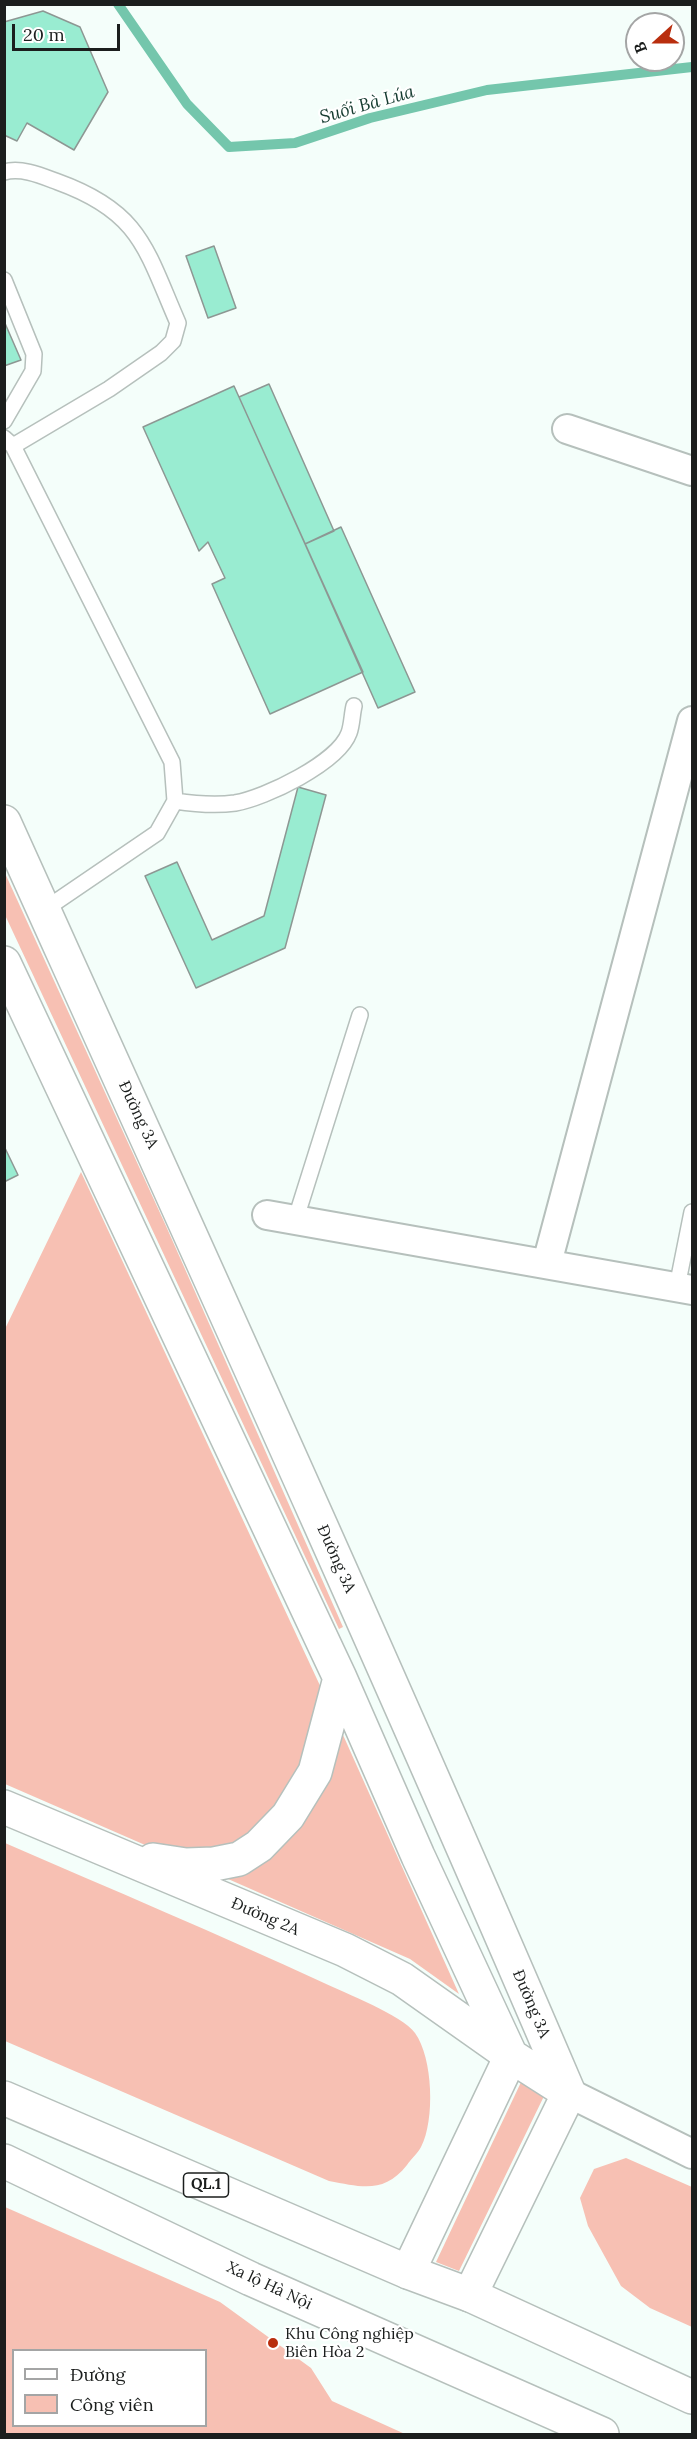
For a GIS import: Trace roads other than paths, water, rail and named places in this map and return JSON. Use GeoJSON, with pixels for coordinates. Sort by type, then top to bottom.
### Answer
{"type":"FeatureCollection","features":[{"type":"Feature","properties":{"kind":"main road","name":"Đường 3A"},"geometry":{"type":"LineString","coordinates":[[4,822],[185,1218],[459,1836],[569,2093]]}},
{"type":"Feature","properties":{"kind":"main road"},"geometry":{"type":"LineString","coordinates":[[4,963],[340,1678],[418,1856],[511,2056],[408,2272]]}},
{"type":"Feature","properties":{"kind":"main road"},"geometry":{"type":"LineString","coordinates":[[117,1856],[186,1865],[214,1864],[238,1859],[259,1846],[288,1816],[315,1772],[340,1678]]}},
{"type":"Feature","properties":{"kind":"main road","name":"Đường 2A"},"geometry":{"type":"LineString","coordinates":[[4,1807],[345,1950],[402,1979],[511,2056],[569,2093]]}},
{"type":"Feature","properties":{"kind":"main road"},"geometry":{"type":"LineString","coordinates":[[470,2295],[569,2093]]}},
{"type":"Feature","properties":{"kind":"main road","name":"QL.1"},"geometry":{"type":"LineString","coordinates":[[4,2098],[408,2272],[470,2295],[693,2397]]}},
{"type":"Feature","properties":{"kind":"main road","name":"Xa lộ Hà Nội"},"geometry":{"type":"LineString","coordinates":[[4,2161],[251,2279],[602,2434]]}},
{"type":"Feature","properties":{"kind":"street"},"geometry":{"type":"LineString","coordinates":[[567,429],[693,471]]}},
{"type":"Feature","properties":{"kind":"street"},"geometry":{"type":"LineString","coordinates":[[547,1263],[693,721]]}},
{"type":"Feature","properties":{"kind":"street"},"geometry":{"type":"LineString","coordinates":[[267,1215],[296,1218],[685,1289]]}},
{"type":"Feature","properties":{"kind":"street"},"geometry":{"type":"LineString","coordinates":[[569,2093],[693,2154]]}},
{"type":"Feature","properties":{"kind":"lane"},"geometry":{"type":"LineString","coordinates":[[4,172],[33,173],[108,204],[140,237],[178,323],[173,340],[161,354],[109,389],[9,442],[172,762],[175,801],[158,833],[44,910]]}},
{"type":"Feature","properties":{"kind":"lane"},"geometry":{"type":"LineString","coordinates":[[4,280],[34,354],[33,371],[4,421]]}},
{"type":"Feature","properties":{"kind":"lane"},"geometry":{"type":"LineString","coordinates":[[175,801],[213,806],[237,803],[284,786],[327,759],[349,734],[354,706]]}},
{"type":"Feature","properties":{"kind":"lane"},"geometry":{"type":"LineString","coordinates":[[296,1218],[360,1015]]}},
{"type":"Feature","properties":{"kind":"lane"},"geometry":{"type":"LineString","coordinates":[[685,1289],[693,1212]]}},
{"type":"Feature","properties":{"kind":"waterway","name":"Suối Bà Lúa"},"geometry":{"type":"LineString","coordinates":[[118,4],[187,104],[229,147],[295,143],[370,118],[487,90],[692,67]]}},
{"type":"Feature","properties":{"kind":"place","name":"Khu Công nghiệp Biên Hòa 2"},"geometry":{"type":"Point","coordinates":[273,2343]}}]}
